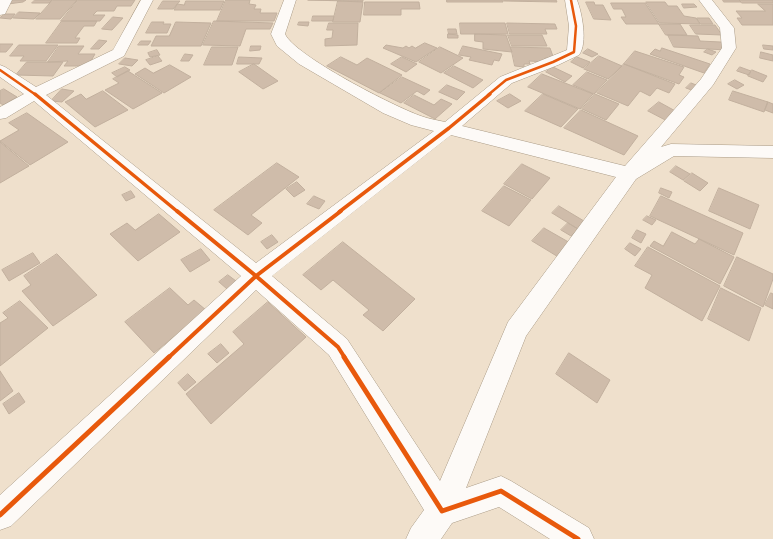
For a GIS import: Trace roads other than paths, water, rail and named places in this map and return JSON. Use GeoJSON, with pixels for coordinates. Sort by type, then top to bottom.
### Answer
{"type":"FeatureCollection","features":[{"type":"Feature","properties":{"kind":"street"},"geometry":{"type":"LineString","coordinates":[[0,11],[6,0]]}},
{"type":"Feature","properties":{"kind":"street"},"geometry":{"type":"LineString","coordinates":[[0,114],[35,94],[119,53],[147,0]]}},
{"type":"Feature","properties":{"kind":"street"},"geometry":{"type":"LineString","coordinates":[[290,0],[278,34],[282,43],[304,61],[389,109],[417,121],[450,128],[629,174],[671,150],[773,152]]}},
{"type":"Feature","properties":{"kind":"street"},"geometry":{"type":"LineString","coordinates":[[0,515],[256,276],[450,128],[506,80],[553,62],[574,52],[576,42],[571,0]]}},
{"type":"Feature","properties":{"kind":"street"},"geometry":{"type":"LineString","coordinates":[[422,539],[442,511],[516,330],[629,174],[707,82],[729,48],[727,28],[705,0]]}},
{"type":"Feature","properties":{"kind":"street"},"geometry":{"type":"LineString","coordinates":[[0,70],[35,94],[256,276],[338,347],[442,511]]}},
{"type":"Feature","properties":{"kind":"street"},"geometry":{"type":"LineString","coordinates":[[442,511],[501,491],[578,539]]}}]}
